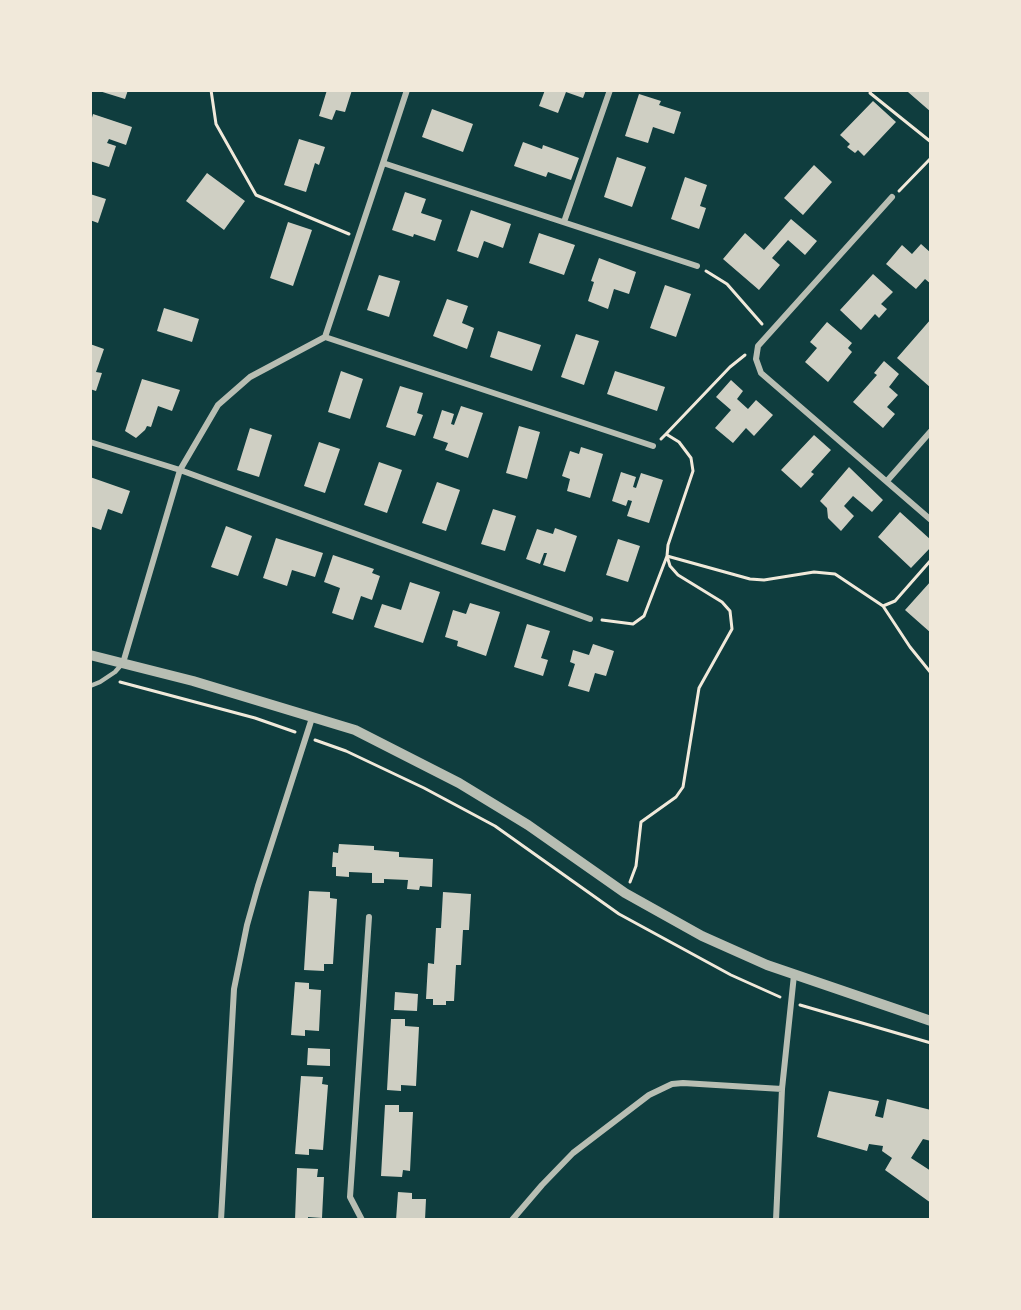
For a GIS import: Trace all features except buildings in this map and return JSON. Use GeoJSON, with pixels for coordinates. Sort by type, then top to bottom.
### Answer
{"type":"FeatureCollection","features":[{"type":"Feature","properties":{"kind":"street"},"geometry":{"type":"LineString","coordinates":[[123,663],[180,470],[218,405],[250,377],[325,337],[407,90]]}},
{"type":"Feature","properties":{"kind":"street"},"geometry":{"type":"LineString","coordinates":[[564,222],[609,90]]}},
{"type":"Feature","properties":{"kind":"street"},"geometry":{"type":"LineString","coordinates":[[383,163],[697,266]]}},
{"type":"Feature","properties":{"kind":"street"},"geometry":{"type":"LineString","coordinates":[[892,197],[758,346],[756,359],[761,373],[931,520]]}},
{"type":"Feature","properties":{"kind":"street"},"geometry":{"type":"LineString","coordinates":[[325,337],[653,446]]}},
{"type":"Feature","properties":{"kind":"street"},"geometry":{"type":"LineString","coordinates":[[887,481],[931,431]]}},
{"type":"Feature","properties":{"kind":"street"},"geometry":{"type":"LineString","coordinates":[[90,442],[180,470],[590,619]]}},
{"type":"Feature","properties":{"kind":"street"},"geometry":{"type":"LineString","coordinates":[[90,655],[193,681],[355,730],[459,783],[528,825],[625,893],[702,936],[794,975],[931,1021]]}},
{"type":"Feature","properties":{"kind":"street"},"geometry":{"type":"LineString","coordinates":[[221,1220],[234,989],[247,925],[258,886],[312,718]]}},
{"type":"Feature","properties":{"kind":"street"},"geometry":{"type":"LineString","coordinates":[[362,1220],[350,1197],[369,917]]}},
{"type":"Feature","properties":{"kind":"street"},"geometry":{"type":"LineString","coordinates":[[776,1220],[782,1089],[794,975]]}},
{"type":"Feature","properties":{"kind":"street"},"geometry":{"type":"LineString","coordinates":[[512,1220],[573,1153],[649,1095],[672,1084],[682,1083],[782,1089]]}},
{"type":"Feature","properties":{"kind":"lane"},"geometry":{"type":"LineString","coordinates":[[90,686],[105,679],[123,663]]}},
{"type":"Feature","properties":{"kind":"path"},"geometry":{"type":"LineString","coordinates":[[211,90],[216,124],[256,195],[358,238]]}},
{"type":"Feature","properties":{"kind":"path"},"geometry":{"type":"LineString","coordinates":[[871,90],[870,93],[931,142]]}},
{"type":"Feature","properties":{"kind":"path"},"geometry":{"type":"LineString","coordinates":[[892,197],[931,158]]}},
{"type":"Feature","properties":{"kind":"path"},"geometry":{"type":"LineString","coordinates":[[697,266],[727,284],[770,332]]}},
{"type":"Feature","properties":{"kind":"path"},"geometry":{"type":"LineString","coordinates":[[653,446],[730,367],[758,346]]}},
{"type":"Feature","properties":{"kind":"path"},"geometry":{"type":"LineString","coordinates":[[590,619],[633,624],[644,616],[667,556],[668,545],[693,471],[691,458],[679,442],[666,434]]}},
{"type":"Feature","properties":{"kind":"path"},"geometry":{"type":"LineString","coordinates":[[667,556],[750,579],[764,580],[813,572],[835,574],[883,606],[910,647],[931,673]]}},
{"type":"Feature","properties":{"kind":"path"},"geometry":{"type":"LineString","coordinates":[[625,893],[636,866],[641,822],[676,797],[683,787],[699,688],[732,629],[730,611],[722,602],[678,575],[670,566],[667,556]]}},
{"type":"Feature","properties":{"kind":"path"},"geometry":{"type":"LineString","coordinates":[[883,606],[895,601],[931,560]]}},
{"type":"Feature","properties":{"kind":"path"},"geometry":{"type":"LineString","coordinates":[[105,679],[255,718],[346,751],[495,826],[619,914],[731,975],[790,1002],[931,1043]]}}]}
